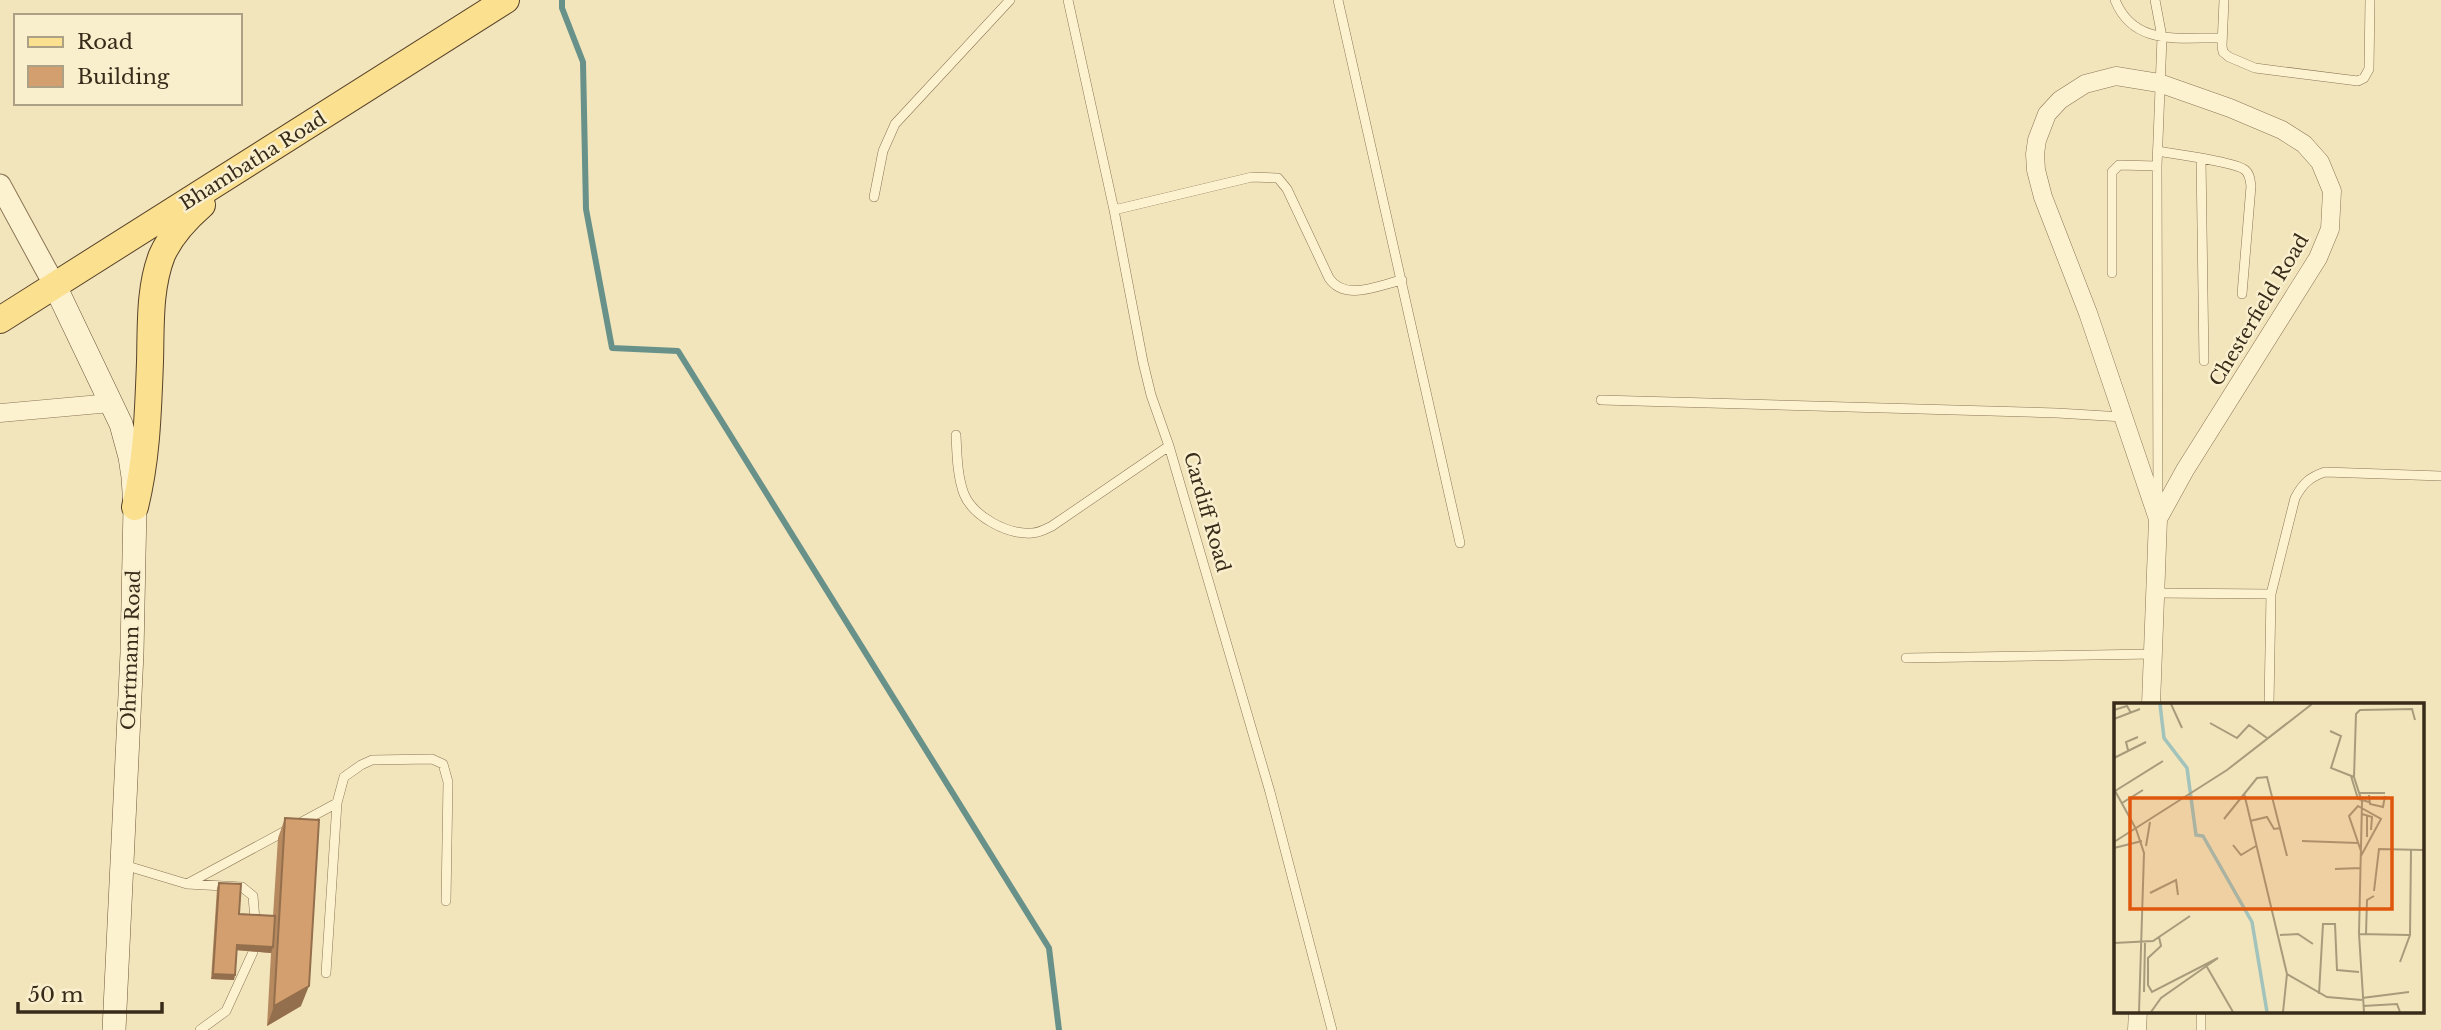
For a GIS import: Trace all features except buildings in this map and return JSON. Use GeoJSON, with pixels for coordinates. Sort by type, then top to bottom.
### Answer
{"type":"FeatureCollection","features":[{"type":"Feature","properties":{"kind":"main road","name":"Bhambatha Road"},"geometry":{"type":"LineString","coordinates":[[0,320],[506,0]]}},
{"type":"Feature","properties":{"kind":"main road"},"geometry":{"type":"LineString","coordinates":[[135,507],[146,456],[151,312],[157,272],[173,235],[239,170]]}},
{"type":"Feature","properties":{"kind":"main road","name":"Ohrtmann Road"},"geometry":{"type":"LineString","coordinates":[[55,286],[127,439],[133,477],[135,507],[132,653],[114,1030]]}},
{"type":"Feature","properties":{"kind":"street","name":"Chesterfield Road"},"geometry":{"type":"LineString","coordinates":[[2151,703],[2158,519],[2124,417],[2043,197],[2036,170],[2037,140],[2047,114],[2060,100],[2085,84],[2116,76],[2159,83],[2282,130],[2304,144],[2320,162],[2332,191],[2330,229],[2318,258],[2185,470],[2158,519]]}},
{"type":"Feature","properties":{"kind":"street"},"geometry":{"type":"LineString","coordinates":[[0,185],[55,286]]}},
{"type":"Feature","properties":{"kind":"street"},"geometry":{"type":"LineString","coordinates":[[0,413],[111,403]]}},
{"type":"Feature","properties":{"kind":"street"},"geometry":{"type":"LineString","coordinates":[[2137,1030],[2138,1012]]}},
{"type":"Feature","properties":{"kind":"lane"},"geometry":{"type":"LineString","coordinates":[[874,197],[883,151],[895,124],[1010,0]]}},
{"type":"Feature","properties":{"kind":"lane","name":"Cardiff Road"},"geometry":{"type":"LineString","coordinates":[[1068,0],[1151,395],[1169,446],[1270,792],[1332,1030]]}},
{"type":"Feature","properties":{"kind":"lane"},"geometry":{"type":"LineString","coordinates":[[1338,0],[1460,543]]}},
{"type":"Feature","properties":{"kind":"lane"},"geometry":{"type":"LineString","coordinates":[[2115,0],[2120,13],[2132,26],[2148,35],[2222,38]]}},
{"type":"Feature","properties":{"kind":"lane"},"geometry":{"type":"LineString","coordinates":[[2155,0],[2162,37],[2159,83]]}},
{"type":"Feature","properties":{"kind":"lane"},"geometry":{"type":"LineString","coordinates":[[2224,0],[2223,52],[2239,63],[2255,68],[2358,81],[2364,78],[2368,68],[2370,0]]}},
{"type":"Feature","properties":{"kind":"lane","name":"Chesterfield Road"},"geometry":{"type":"LineString","coordinates":[[2158,519],[2159,83]]}},
{"type":"Feature","properties":{"kind":"lane"},"geometry":{"type":"LineString","coordinates":[[2157,151],[2239,166],[2245,170],[2250,180],[2242,294]]}},
{"type":"Feature","properties":{"kind":"lane"},"geometry":{"type":"LineString","coordinates":[[2201,159],[2204,361]]}},
{"type":"Feature","properties":{"kind":"lane"},"geometry":{"type":"LineString","coordinates":[[2112,272],[2112,172],[2119,165],[2157,166]]}},
{"type":"Feature","properties":{"kind":"lane"},"geometry":{"type":"LineString","coordinates":[[1114,210],[1252,177],[1278,178],[1287,189],[1329,278],[1336,286],[1358,290],[1402,279]]}},
{"type":"Feature","properties":{"kind":"lane"},"geometry":{"type":"LineString","coordinates":[[1601,400],[2124,417]]}},
{"type":"Feature","properties":{"kind":"lane"},"geometry":{"type":"LineString","coordinates":[[956,435],[958,473],[967,500],[978,512],[997,525],[1009,530],[1031,533],[1052,526],[1169,446]]}},
{"type":"Feature","properties":{"kind":"lane"},"geometry":{"type":"LineString","coordinates":[[2269,703],[2271,594],[2295,498],[2302,485],[2325,472],[2441,476]]}},
{"type":"Feature","properties":{"kind":"lane"},"geometry":{"type":"LineString","coordinates":[[2155,593],[2271,594]]}},
{"type":"Feature","properties":{"kind":"lane"},"geometry":{"type":"LineString","coordinates":[[1906,658],[2153,654]]}},
{"type":"Feature","properties":{"kind":"lane"},"geometry":{"type":"LineString","coordinates":[[326,973],[337,803],[344,777],[361,765],[372,760],[432,759],[443,764],[448,782],[446,901]]}},
{"type":"Feature","properties":{"kind":"lane"},"geometry":{"type":"LineString","coordinates":[[187,884],[337,803]]}},
{"type":"Feature","properties":{"kind":"lane"},"geometry":{"type":"LineString","coordinates":[[123,865],[187,884],[242,887],[253,896],[255,920]]}},
{"type":"Feature","properties":{"kind":"lane"},"geometry":{"type":"LineString","coordinates":[[200,1030],[226,1011],[253,951]]}},
{"type":"Feature","properties":{"kind":"lane"},"geometry":{"type":"LineString","coordinates":[[2201,1012],[2201,1030]]}},
{"type":"Feature","properties":{"kind":"waterway"},"geometry":{"type":"LineString","coordinates":[[562,0],[562,8],[583,62],[586,209],[612,348],[678,351],[1049,948],[1059,1030]]}}]}
